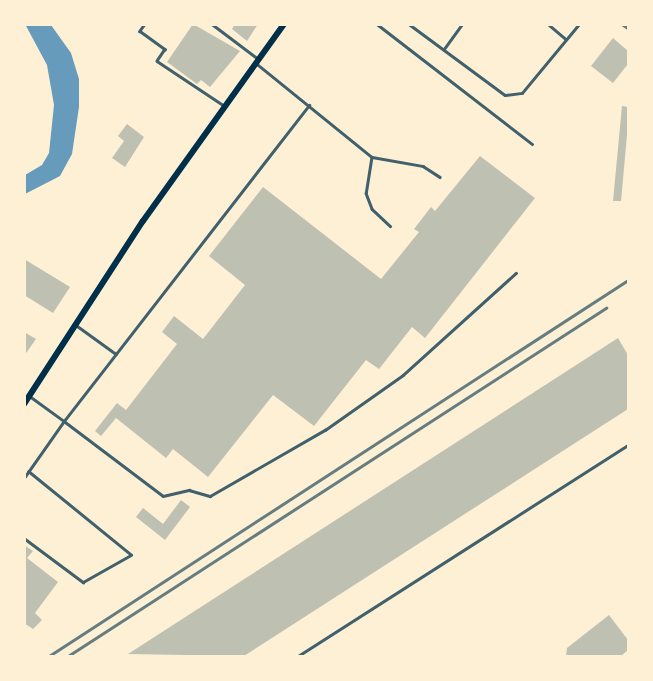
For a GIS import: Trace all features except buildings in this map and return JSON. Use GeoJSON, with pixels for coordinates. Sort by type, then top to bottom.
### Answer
{"type":"FeatureCollection","features":[{"type":"Feature","properties":{"kind":"main road"},"geometry":{"type":"LineString","coordinates":[[24,404],[74,324],[284,24]]}},
{"type":"Feature","properties":{"kind":"lane"},"geometry":{"type":"LineString","coordinates":[[145,24],[140,31],[165,49],[157,61],[225,107]]}},
{"type":"Feature","properties":{"kind":"lane"},"geometry":{"type":"LineString","coordinates":[[212,24],[372,157],[423,166],[440,177]]}},
{"type":"Feature","properties":{"kind":"lane"},"geometry":{"type":"LineString","coordinates":[[377,24],[532,144]]}},
{"type":"Feature","properties":{"kind":"lane"},"geometry":{"type":"LineString","coordinates":[[409,24],[505,95],[522,93],[579,24]]}},
{"type":"Feature","properties":{"kind":"lane"},"geometry":{"type":"LineString","coordinates":[[444,49],[462,24]]}},
{"type":"Feature","properties":{"kind":"lane"},"geometry":{"type":"LineString","coordinates":[[548,24],[566,39]]}},
{"type":"Feature","properties":{"kind":"lane"},"geometry":{"type":"LineString","coordinates":[[24,478],[64,421],[309,106]]}},
{"type":"Feature","properties":{"kind":"lane"},"geometry":{"type":"LineString","coordinates":[[372,157],[366,194],[372,209],[390,226]]}},
{"type":"Feature","properties":{"kind":"lane"},"geometry":{"type":"LineString","coordinates":[[29,396],[163,496],[189,490],[210,496],[325,430],[403,375],[516,273]]}},
{"type":"Feature","properties":{"kind":"lane"},"geometry":{"type":"LineString","coordinates":[[74,324],[116,354]]}},
{"type":"Feature","properties":{"kind":"lane"},"geometry":{"type":"LineString","coordinates":[[298,656],[628,445]]}},
{"type":"Feature","properties":{"kind":"lane"},"geometry":{"type":"LineString","coordinates":[[24,538],[83,582],[131,555],[29,472]]}},
{"type":"Feature","properties":{"kind":"water"},"geometry":{"type":"Polygon","coordinates":[[[25,24],[51,25],[71,53],[79,79],[79,107],[72,154],[60,176],[25,194],[25,175],[42,165],[49,153],[54,105],[47,65],[25,24]]]}},
{"type":"Feature","properties":{"kind":"railway"},"geometry":{"type":"LineString","coordinates":[[622,24],[628,28]]}},
{"type":"Feature","properties":{"kind":"railway"},"geometry":{"type":"LineString","coordinates":[[49,656],[628,280]]}},
{"type":"Feature","properties":{"kind":"railway"},"geometry":{"type":"LineString","coordinates":[[68,656],[606,308]]}}]}
